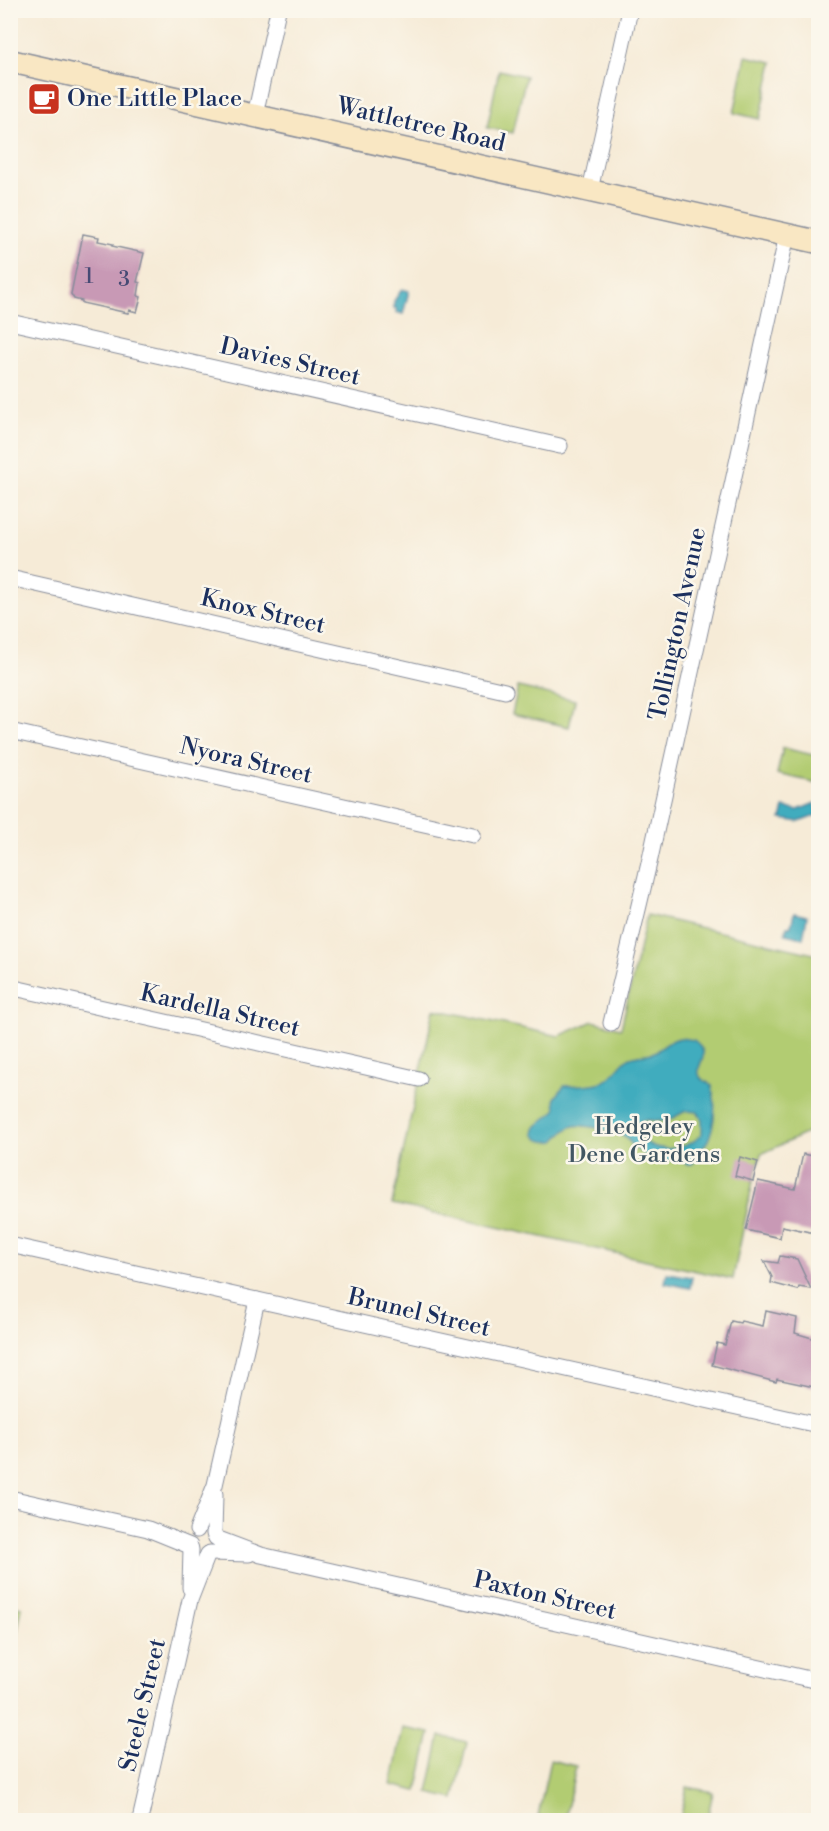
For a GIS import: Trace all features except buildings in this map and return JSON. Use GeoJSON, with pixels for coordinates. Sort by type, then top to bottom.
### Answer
{"type":"FeatureCollection","features":[{"type":"Feature","properties":{"kind":"main road","name":"Wattletree Road"},"geometry":{"type":"LineString","coordinates":[[10,61],[819,242]]}},
{"type":"Feature","properties":{"kind":"street"},"geometry":{"type":"LineString","coordinates":[[255,115],[278,10]]}},
{"type":"Feature","properties":{"kind":"street"},"geometry":{"type":"LineString","coordinates":[[590,190],[630,10]]}},
{"type":"Feature","properties":{"kind":"street","name":"Tollington Avenue"},"geometry":{"type":"LineString","coordinates":[[611,1023],[650,859],[787,235]]}},
{"type":"Feature","properties":{"kind":"street","name":"Davies Street"},"geometry":{"type":"LineString","coordinates":[[10,322],[560,446]]}},
{"type":"Feature","properties":{"kind":"street","name":"Knox Street"},"geometry":{"type":"LineString","coordinates":[[10,578],[505,691]]}},
{"type":"Feature","properties":{"kind":"street","name":"Nyora Street"},"geometry":{"type":"LineString","coordinates":[[10,731],[472,835]]}},
{"type":"Feature","properties":{"kind":"street","name":"Kardella Street"},"geometry":{"type":"LineString","coordinates":[[10,987],[419,1079]]}},
{"type":"Feature","properties":{"kind":"street","name":"Brunel Street"},"geometry":{"type":"LineString","coordinates":[[10,1245],[819,1425]]}},
{"type":"Feature","properties":{"kind":"street"},"geometry":{"type":"LineString","coordinates":[[191,1548],[190,1538],[196,1530],[215,1485],[257,1300]]}},
{"type":"Feature","properties":{"kind":"street"},"geometry":{"type":"LineString","coordinates":[[10,1498],[148,1529],[191,1548],[201,1555],[209,1554],[216,1546],[215,1485]]}},
{"type":"Feature","properties":{"kind":"street"},"geometry":{"type":"LineString","coordinates":[[148,1529],[196,1530],[204,1528],[215,1536]]}},
{"type":"Feature","properties":{"kind":"street","name":"Paxton Street"},"geometry":{"type":"LineString","coordinates":[[215,1536],[261,1555],[819,1681]]}},
{"type":"Feature","properties":{"kind":"street","name":"Steele Street"},"geometry":{"type":"LineString","coordinates":[[190,1600],[191,1548]]}},
{"type":"Feature","properties":{"kind":"street","name":"Paxton Street"},"geometry":{"type":"LineString","coordinates":[[209,1554],[261,1555]]}},
{"type":"Feature","properties":{"kind":"street","name":"Steele Street"},"geometry":{"type":"LineString","coordinates":[[140,1821],[190,1600],[209,1554]]}},
{"type":"Feature","properties":{"kind":"green space"},"geometry":{"type":"Polygon","coordinates":[[[746,56],[773,62],[760,119],[734,113],[746,56]]]}},
{"type":"Feature","properties":{"kind":"green space"},"geometry":{"type":"Polygon","coordinates":[[[499,70],[526,76],[513,133],[487,128],[499,70]]]}},
{"type":"Feature","properties":{"kind":"green space"},"geometry":{"type":"Polygon","coordinates":[[[518,687],[575,700],[569,727],[512,714],[518,687]]]}},
{"type":"Feature","properties":{"kind":"green space"},"geometry":{"type":"Polygon","coordinates":[[[783,748],[818,756],[818,783],[777,774],[783,748]]]}},
{"type":"Feature","properties":{"kind":"green space","name":"Hedgeley Dene Gardens"},"geometry":{"type":"Polygon","coordinates":[[[647,915],[818,955],[818,1128],[761,1154],[753,1181],[733,1279],[392,1204],[434,1009],[559,1036],[593,1021],[621,1028],[647,915]]]}},
{"type":"Feature","properties":{"kind":"green space"},"geometry":{"type":"Polygon","coordinates":[[[10,1605],[22,1607],[11,1664],[10,1605]]]}},
{"type":"Feature","properties":{"kind":"green space"},"geometry":{"type":"Polygon","coordinates":[[[403,1728],[430,1733],[417,1791],[391,1785],[403,1728]]]}},
{"type":"Feature","properties":{"kind":"green space"},"geometry":{"type":"Polygon","coordinates":[[[440,1736],[467,1742],[454,1799],[428,1793],[440,1736]]]}},
{"type":"Feature","properties":{"kind":"green space"},"geometry":{"type":"Polygon","coordinates":[[[550,1760],[576,1766],[565,1820],[538,1817],[550,1760]]]}},
{"type":"Feature","properties":{"kind":"green space"},"geometry":{"type":"Polygon","coordinates":[[[687,1787],[713,1792],[707,1820],[680,1820],[687,1787]]]}},
{"type":"Feature","properties":{"kind":"water"},"geometry":{"type":"Polygon","coordinates":[[[402,289],[409,291],[403,314],[396,312],[397,309],[394,308],[394,301],[402,289]]]}},
{"type":"Feature","properties":{"kind":"water"},"geometry":{"type":"Polygon","coordinates":[[[815,803],[818,815],[799,822],[781,819],[784,808],[798,810],[815,803]]]}},
{"type":"Feature","properties":{"kind":"water"},"geometry":{"type":"Polygon","coordinates":[[[794,913],[807,916],[803,938],[785,934],[787,926],[791,926],[794,913]]]}},
{"type":"Feature","properties":{"kind":"water"},"geometry":{"type":"Polygon","coordinates":[[[676,1039],[694,1040],[700,1046],[703,1055],[699,1068],[700,1077],[712,1086],[714,1099],[711,1132],[692,1164],[687,1164],[682,1160],[662,1160],[650,1157],[633,1146],[624,1136],[599,1128],[573,1126],[555,1141],[543,1141],[536,1136],[534,1133],[536,1127],[556,1110],[555,1098],[564,1086],[602,1082],[630,1057],[655,1052],[676,1039]],[[686,1111],[664,1121],[643,1120],[633,1128],[639,1137],[656,1147],[665,1149],[685,1146],[702,1134],[702,1120],[698,1112],[686,1111]]]}},
{"type":"Feature","properties":{"kind":"water"},"geometry":{"type":"Polygon","coordinates":[[[667,1273],[692,1277],[690,1288],[665,1283],[667,1273]]]}},
{"type":"Feature","properties":{"kind":"place","name":"One Little Place"},"geometry":{"type":"Point","coordinates":[44,99]}}]}
